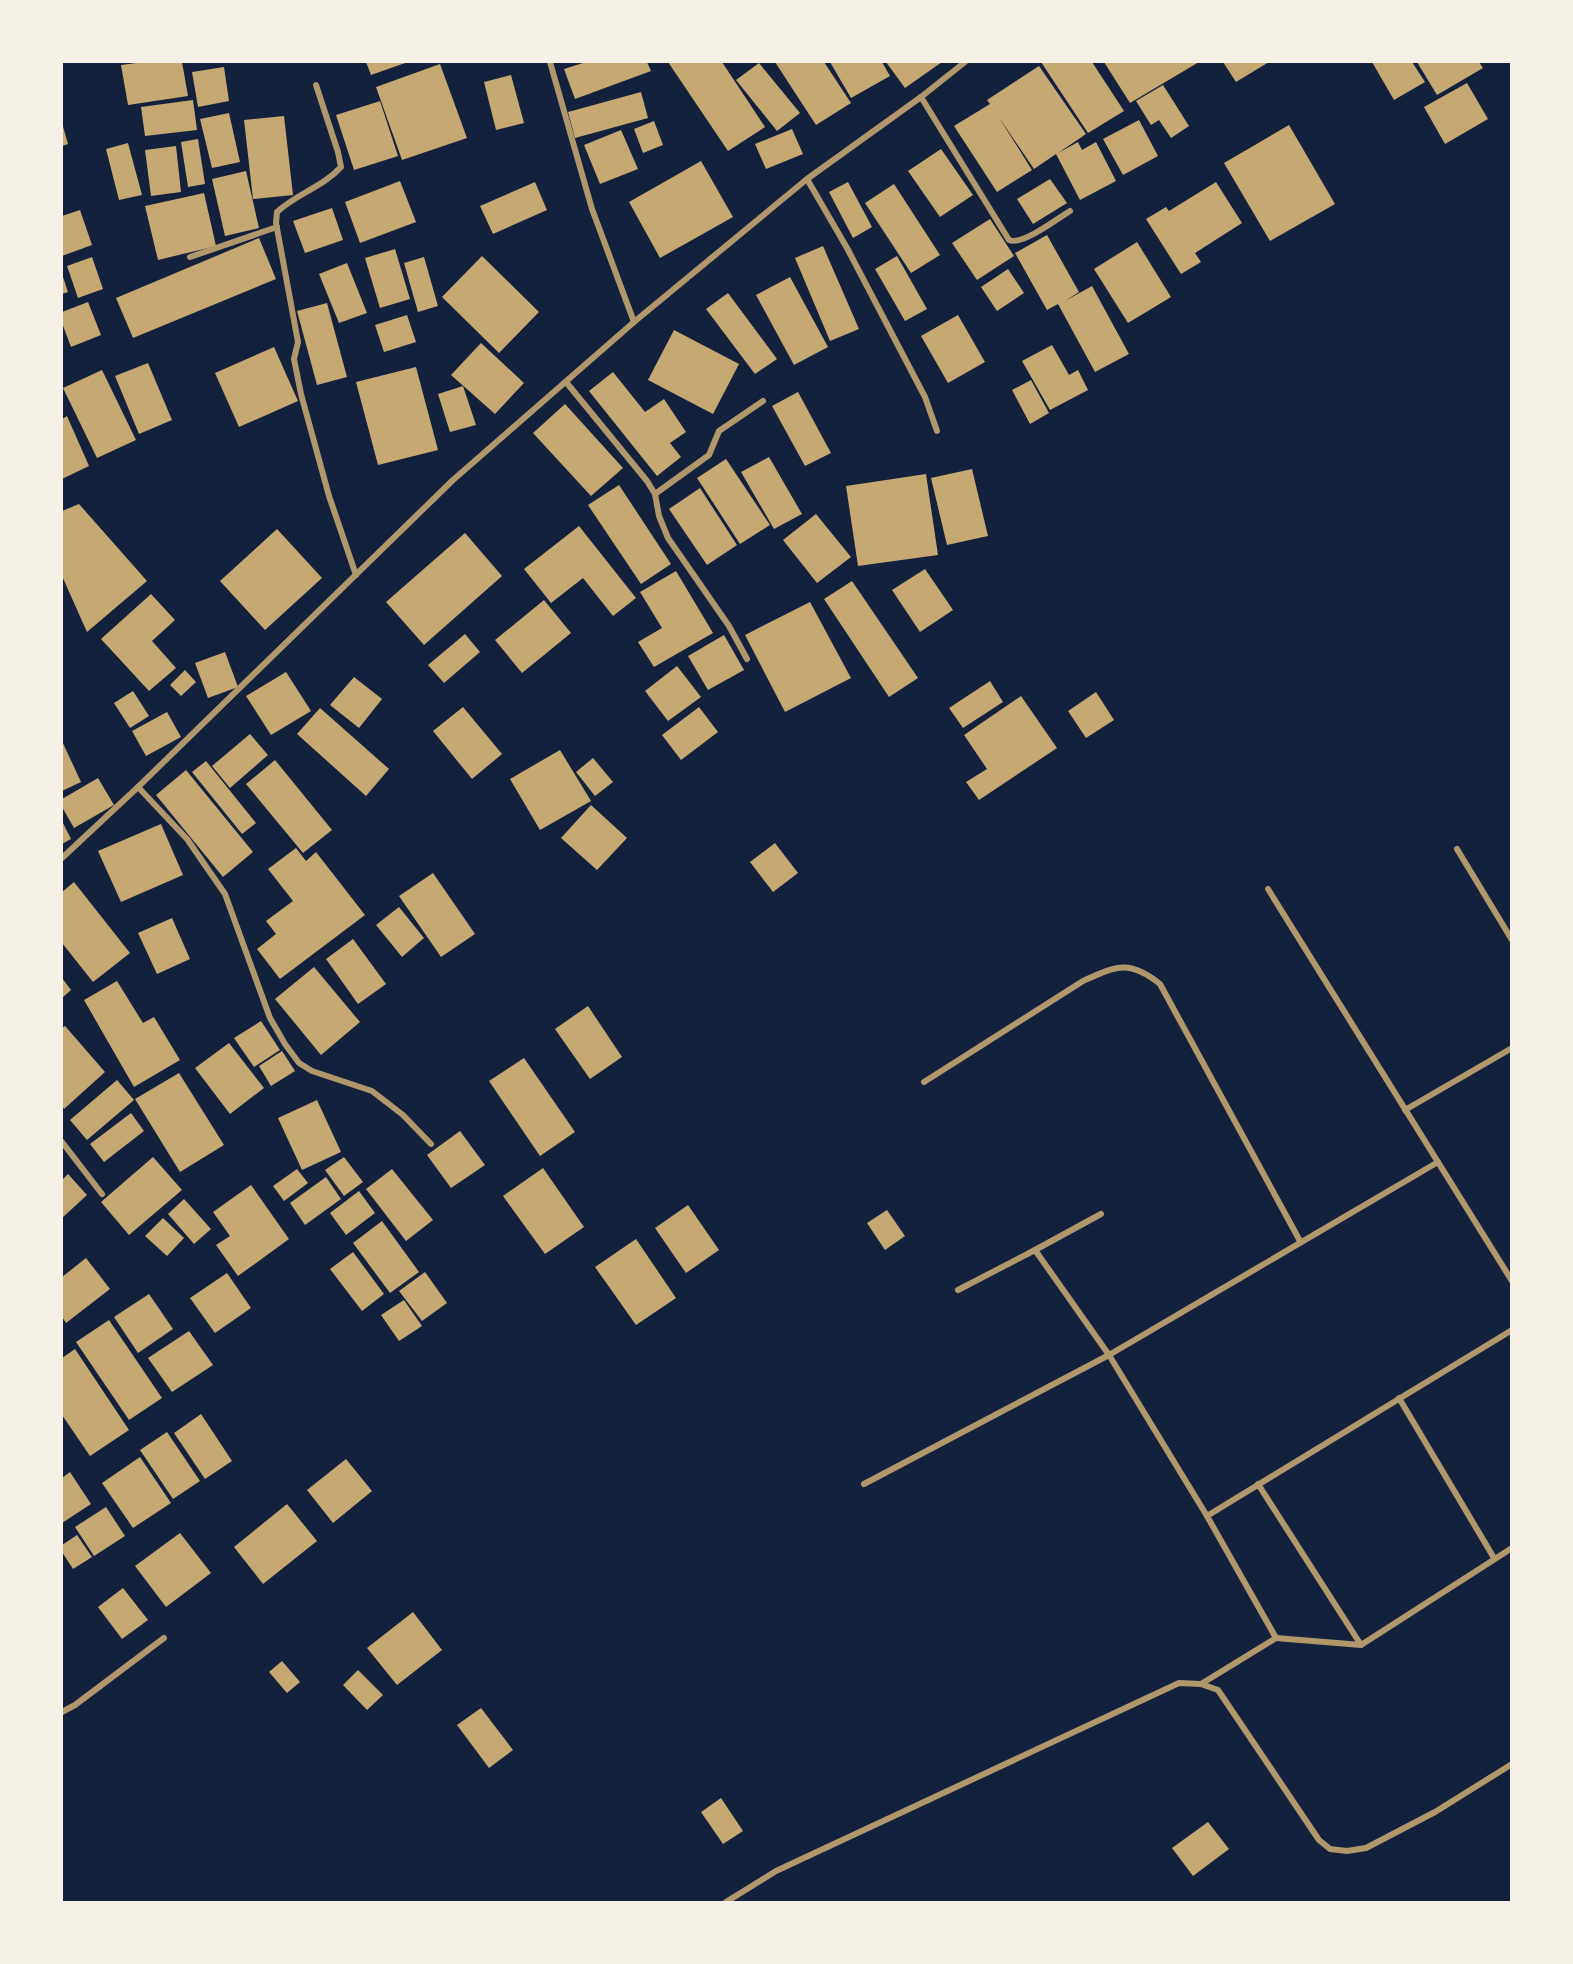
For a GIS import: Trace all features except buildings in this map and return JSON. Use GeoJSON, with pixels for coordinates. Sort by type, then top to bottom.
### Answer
{"type":"FeatureCollection","features":[{"type":"Feature","properties":{"kind":"street"},"geometry":{"type":"LineString","coordinates":[[550,62],[592,209],[634,322]]}},
{"type":"Feature","properties":{"kind":"street"},"geometry":{"type":"LineString","coordinates":[[62,858],[453,480],[634,322],[807,178],[921,97],[965,62]]}},
{"type":"Feature","properties":{"kind":"street"},"geometry":{"type":"LineString","coordinates":[[316,85],[341,167],[332,178],[287,202],[277,212],[277,227],[298,342],[294,359],[301,394],[329,496],[356,575]]}},
{"type":"Feature","properties":{"kind":"street"},"geometry":{"type":"LineString","coordinates":[[921,97],[1008,240],[1014,242],[1023,240],[1070,212]]}},
{"type":"Feature","properties":{"kind":"street"},"geometry":{"type":"LineString","coordinates":[[807,178],[848,248],[926,396],[937,431]]}},
{"type":"Feature","properties":{"kind":"street"},"geometry":{"type":"LineString","coordinates":[[190,257],[277,227]]}},
{"type":"Feature","properties":{"kind":"street"},"geometry":{"type":"LineString","coordinates":[[566,382],[647,481],[655,494],[659,516],[668,538],[729,626],[747,658]]}},
{"type":"Feature","properties":{"kind":"street"},"geometry":{"type":"LineString","coordinates":[[655,494],[709,455],[719,431],[763,401]]}},
{"type":"Feature","properties":{"kind":"street"},"geometry":{"type":"LineString","coordinates":[[138,787],[187,839],[225,894],[270,1018],[299,1063],[323,1075],[372,1091],[403,1115],[431,1144]]}},
{"type":"Feature","properties":{"kind":"street"},"geometry":{"type":"LineString","coordinates":[[1457,849],[1512,940]]}},
{"type":"Feature","properties":{"kind":"street"},"geometry":{"type":"LineString","coordinates":[[1268,889],[1512,1281]]}},
{"type":"Feature","properties":{"kind":"street"},"geometry":{"type":"LineString","coordinates":[[924,1082],[1083,981],[1108,970],[1122,967],[1135,968],[1160,984],[1300,1241]]}},
{"type":"Feature","properties":{"kind":"street"},"geometry":{"type":"LineString","coordinates":[[1405,1110],[1512,1048]]}},
{"type":"Feature","properties":{"kind":"street"},"geometry":{"type":"LineString","coordinates":[[62,1142],[102,1194]]}},
{"type":"Feature","properties":{"kind":"street"},"geometry":{"type":"LineString","coordinates":[[864,1484],[1109,1355],[1438,1162]]}},
{"type":"Feature","properties":{"kind":"street"},"geometry":{"type":"LineString","coordinates":[[958,1290],[1101,1214]]}},
{"type":"Feature","properties":{"kind":"street"},"geometry":{"type":"LineString","coordinates":[[1035,1250],[1109,1355],[1207,1516],[1276,1638]]}},
{"type":"Feature","properties":{"kind":"street"},"geometry":{"type":"LineString","coordinates":[[1207,1516],[1512,1330]]}},
{"type":"Feature","properties":{"kind":"street"},"geometry":{"type":"LineString","coordinates":[[1399,1398],[1494,1558]]}},
{"type":"Feature","properties":{"kind":"street"},"geometry":{"type":"LineString","coordinates":[[1258,1484],[1361,1645]]}},
{"type":"Feature","properties":{"kind":"street"},"geometry":{"type":"LineString","coordinates":[[1201,1684],[1276,1638],[1361,1645],[1512,1548]]}},
{"type":"Feature","properties":{"kind":"street"},"geometry":{"type":"LineString","coordinates":[[62,1712],[75,1705],[164,1638]]}},
{"type":"Feature","properties":{"kind":"street"},"geometry":{"type":"LineString","coordinates":[[726,1902],[776,1871],[1179,1683],[1201,1684],[1218,1690],[1319,1840],[1330,1849],[1347,1851],[1366,1848],[1435,1812],[1512,1764]]}}]}
